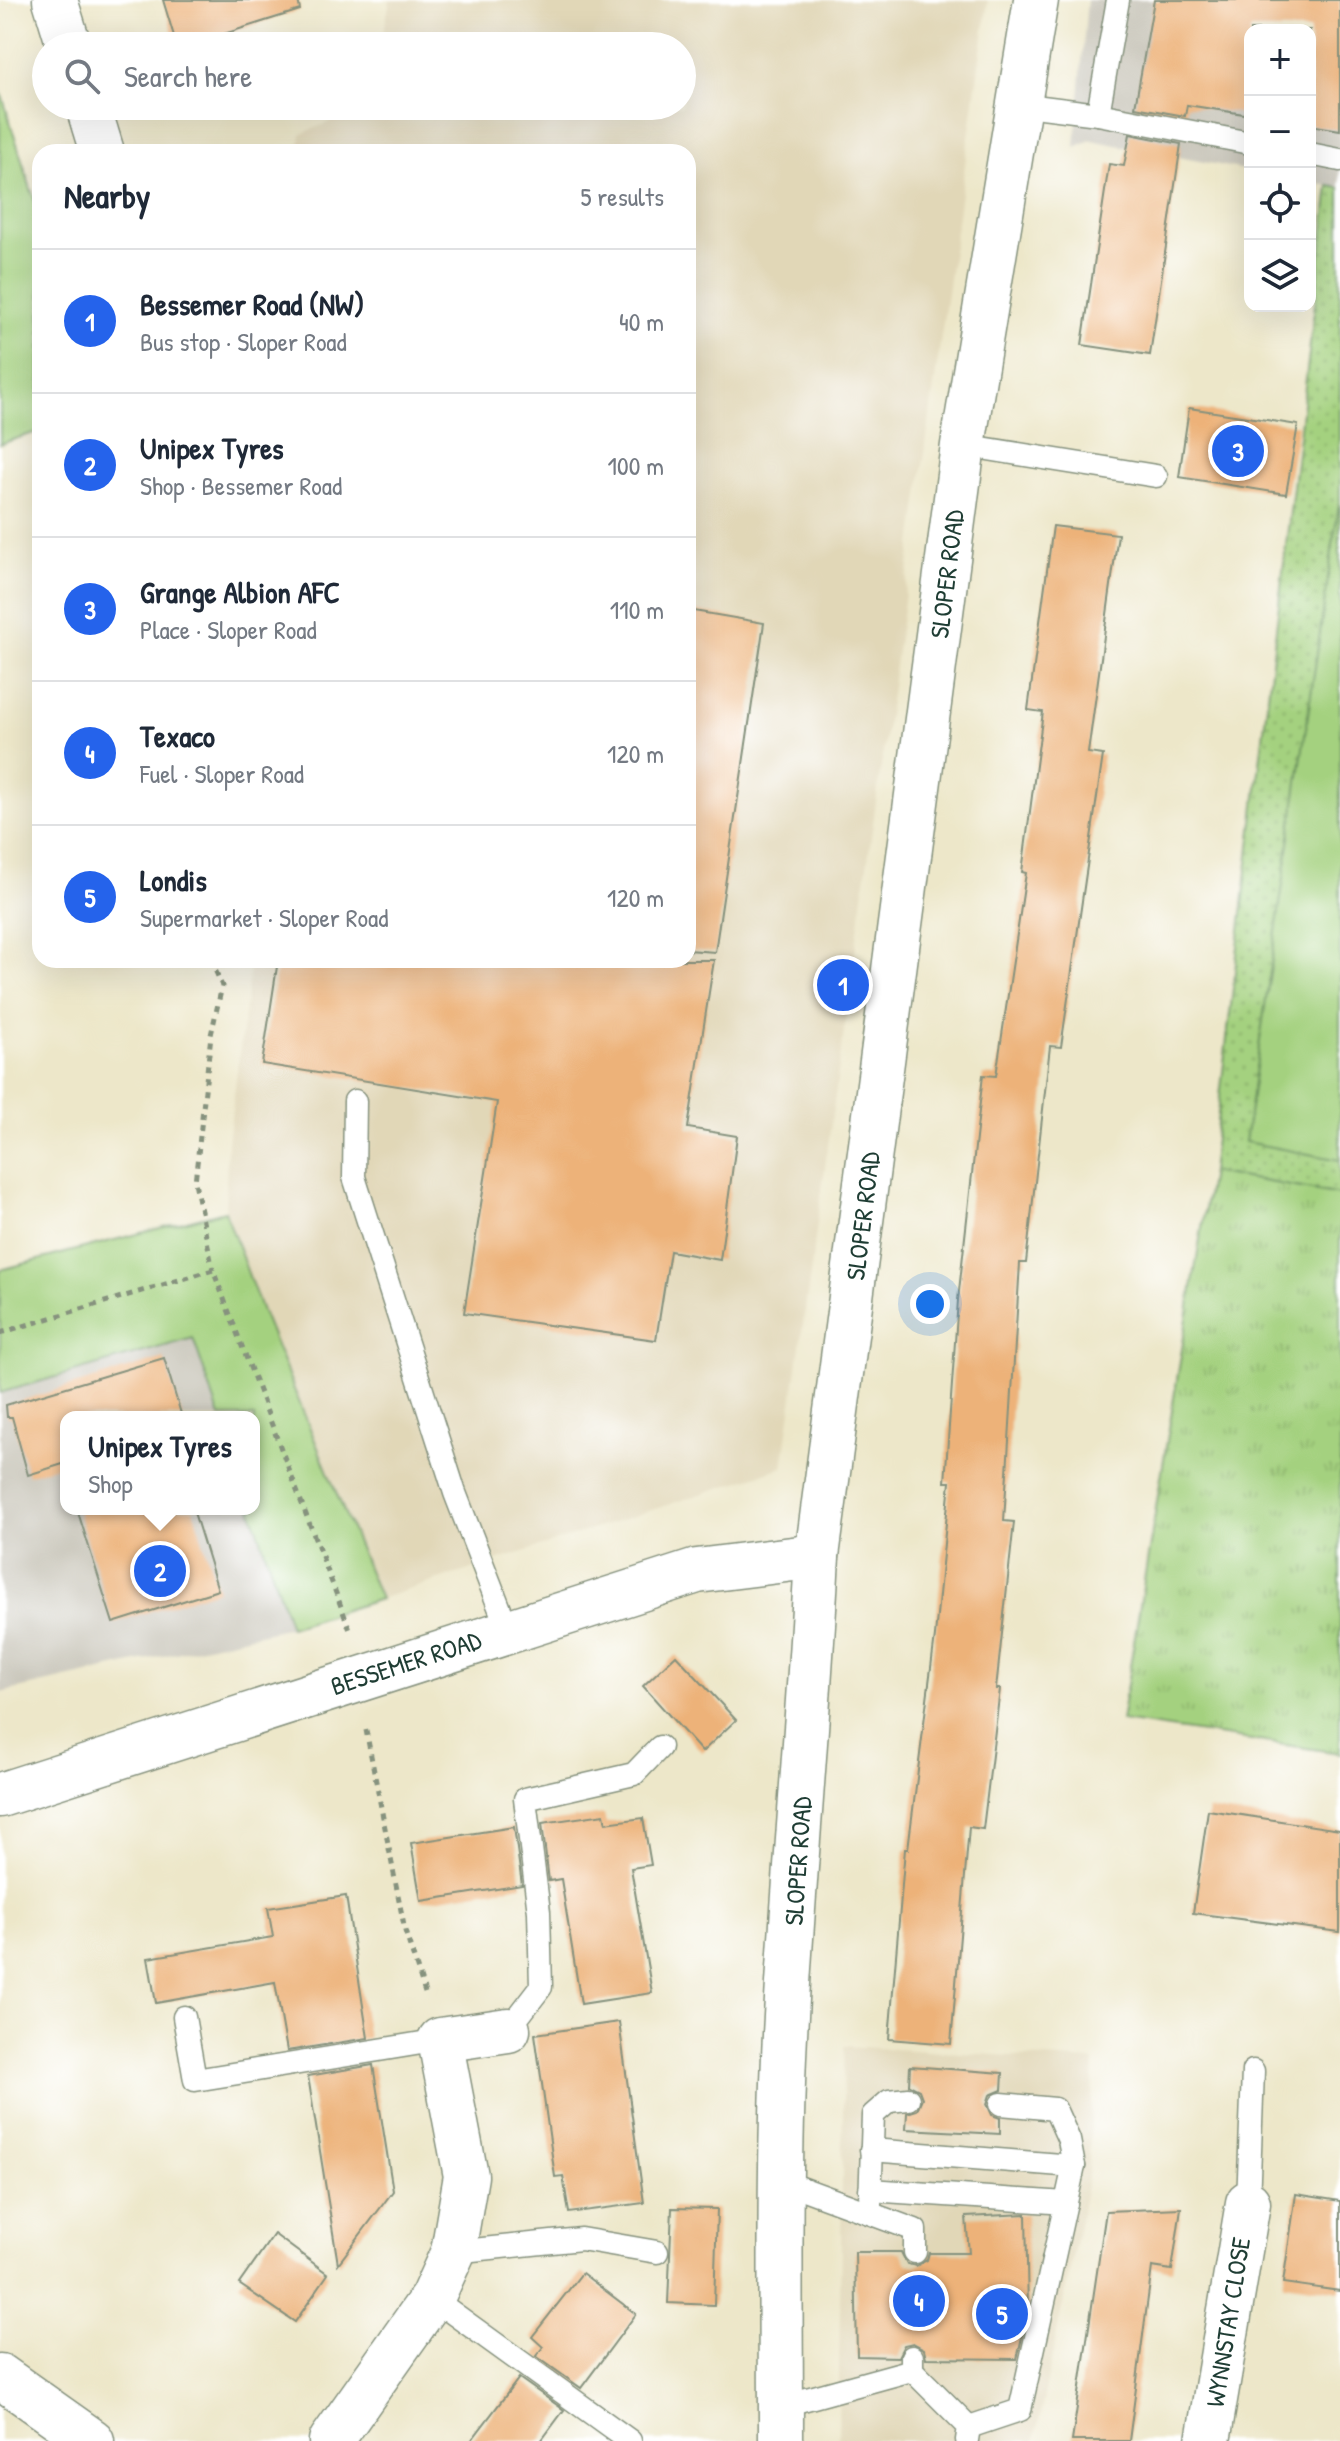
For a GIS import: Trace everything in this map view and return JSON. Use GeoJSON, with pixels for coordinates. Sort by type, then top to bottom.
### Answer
{"type":"FeatureCollection","features":[{"type":"Feature","properties":{"kind":"street"},"geometry":{"type":"LineString","coordinates":[[55,0],[65,32]]}},
{"type":"Feature","properties":{"kind":"street","name":"SLOPER ROAD"},"geometry":{"type":"LineString","coordinates":[[781,2423],[786,2018],[809,1716],[817,1556],[963,445],[1036,0]]}},
{"type":"Feature","properties":{"kind":"street"},"geometry":{"type":"LineString","coordinates":[[92,120],[100,144]]}},
{"type":"Feature","properties":{"kind":"street","name":"BESSEMER ROAD"},"geometry":{"type":"LineString","coordinates":[[0,1795],[697,1571],[817,1556]]}},
{"type":"Feature","properties":{"kind":"street"},"geometry":{"type":"LineString","coordinates":[[331,2441],[432,2298],[453,2252],[466,2176],[440,2040],[508,2030]]}},
{"type":"Feature","properties":{"kind":"street","name":"WYNNSTAY CLOSE"},"geometry":{"type":"LineString","coordinates":[[1208,2441],[1248,2203]]}},
{"type":"Feature","properties":{"kind":"street"},"geometry":{"type":"LineString","coordinates":[[0,2376],[92,2441]]}},
{"type":"Feature","properties":{"kind":"lane"},"geometry":{"type":"LineString","coordinates":[[1098,114],[1118,0]]}},
{"type":"Feature","properties":{"kind":"lane"},"geometry":{"type":"LineString","coordinates":[[1018,104],[1098,114],[1244,142]]}},
{"type":"Feature","properties":{"kind":"lane"},"geometry":{"type":"LineString","coordinates":[[1316,155],[1340,160]]}},
{"type":"Feature","properties":{"kind":"lane"},"geometry":{"type":"LineString","coordinates":[[963,445],[1156,476]]}},
{"type":"Feature","properties":{"kind":"lane"},"geometry":{"type":"LineString","coordinates":[[355,1101],[354,1177],[455,1493],[508,1630]]}},
{"type":"Feature","properties":{"kind":"lane"},"geometry":{"type":"LineString","coordinates":[[508,2030],[541,1987],[539,1912],[525,1799],[634,1774],[660,1747]]}},
{"type":"Feature","properties":{"kind":"lane"},"geometry":{"type":"LineString","coordinates":[[184,2017],[195,2080],[440,2040]]}},
{"type":"Feature","properties":{"kind":"lane"},"geometry":{"type":"LineString","coordinates":[[1248,2203],[1253,2071]]}},
{"type":"Feature","properties":{"kind":"lane"},"geometry":{"type":"LineString","coordinates":[[869,2214],[873,2115],[889,2101],[908,2099]]}},
{"type":"Feature","properties":{"kind":"lane"},"geometry":{"type":"LineString","coordinates":[[781,2423],[912,2364],[968,2434],[1020,2410],[1074,2166],[1069,2140],[1055,2109],[1001,2104]]}},
{"type":"Feature","properties":{"kind":"lane"},"geometry":{"type":"LineString","coordinates":[[871,2150],[1074,2166]]}},
{"type":"Feature","properties":{"kind":"lane"},"geometry":{"type":"LineString","coordinates":[[782,2181],[915,2230],[915,2252]]}},
{"type":"Feature","properties":{"kind":"lane"},"geometry":{"type":"LineString","coordinates":[[870,2190],[1066,2203]]}},
{"type":"Feature","properties":{"kind":"lane"},"geometry":{"type":"LineString","coordinates":[[453,2252],[581,2239],[657,2252]]}},
{"type":"Feature","properties":{"kind":"lane"},"geometry":{"type":"LineString","coordinates":[[432,2298],[630,2441]]}},
{"type":"Feature","properties":{"kind":"path"},"geometry":{"type":"LineString","coordinates":[[214,968],[222,986],[211,1035],[195,1182],[213,1270],[362,1678],[405,1931],[440,2040]]}},
{"type":"Feature","properties":{"kind":"path"},"geometry":{"type":"LineString","coordinates":[[0,1333],[213,1270]]}},
{"type":"Feature","properties":{"kind":"shaded area"},"geometry":{"type":"Polygon","coordinates":[[[390,0],[988,0],[783,1467],[380,1599],[263,1314],[225,1211],[227,1151],[250,968],[696,968],[696,144],[300,144],[301,134],[334,120],[696,120],[696,32],[384,32],[390,0]]]}},
{"type":"Feature","properties":{"kind":"shaded area"},"geometry":{"type":"Polygon","coordinates":[[[1087,0],[1340,0],[1340,188],[1316,183],[1316,24],[1244,24],[1244,170],[1091,140],[1075,147],[1087,0]]]}},
{"type":"Feature","properties":{"kind":"shaded area"},"geometry":{"type":"Polygon","coordinates":[[[193,1338],[218,1411],[60,1411],[60,1515],[253,1515],[290,1627],[0,1693],[0,1393],[193,1338]]]}},
{"type":"Feature","properties":{"kind":"shaded area"},"geometry":{"type":"Polygon","coordinates":[[[844,2046],[1094,2061],[1088,2180],[1035,2441],[838,2441],[844,2046]]]}},
{"type":"Feature","properties":{"kind":"green space"},"geometry":{"type":"Polygon","coordinates":[[[0,89],[32,192],[32,434],[0,444],[0,89]]]}},
{"type":"Feature","properties":{"kind":"green space"},"geometry":{"type":"Polygon","coordinates":[[[1329,186],[1340,188],[1340,1195],[1211,1172],[1329,186]]]}},
{"type":"Feature","properties":{"kind":"green space"},"geometry":{"type":"Polygon","coordinates":[[[1340,497],[1340,1160],[1245,1142],[1340,497]]]}},
{"type":"Feature","properties":{"kind":"green space"},"geometry":{"type":"Polygon","coordinates":[[[1211,1172],[1340,1195],[1340,1753],[1121,1721],[1211,1172]]]}},
{"type":"Feature","properties":{"kind":"green space"},"geometry":{"type":"Polygon","coordinates":[[[225,1211],[263,1314],[380,1599],[290,1627],[253,1515],[260,1515],[260,1411],[218,1411],[193,1338],[0,1393],[0,1270],[225,1211]]]}},
{"type":"Feature","properties":{"kind":"building"},"geometry":{"type":"Polygon","coordinates":[[[163,0],[298,0],[300,10],[230,32],[173,32],[163,0]]]}},
{"type":"Feature","properties":{"kind":"building"},"geometry":{"type":"Polygon","coordinates":[[[1154,0],[1340,0],[1340,130],[1316,126],[1316,24],[1244,24],[1244,114],[1187,105],[1185,116],[1135,107],[1154,0]]]}},
{"type":"Feature","properties":{"kind":"building"},"geometry":{"type":"Polygon","coordinates":[[[1130,134],[1181,144],[1150,355],[1082,345],[1109,164],[1124,166],[1130,134]]]}},
{"type":"Feature","properties":{"kind":"building"},"geometry":{"type":"Polygon","coordinates":[[[1189,408],[1298,425],[1286,494],[1179,477],[1189,408]]]}},
{"type":"Feature","properties":{"kind":"building"},"geometry":{"type":"Polygon","coordinates":[[[1053,526],[1118,534],[1088,753],[1103,755],[1061,1047],[1050,1046],[1026,1263],[1020,1263],[1004,1521],[1014,1522],[996,1689],[1000,1689],[983,1829],[969,1827],[951,2044],[889,2039],[905,1849],[908,1849],[935,1636],[950,1482],[945,1482],[958,1300],[983,1075],[996,1076],[1026,873],[1022,872],[1043,712],[1028,710],[1053,526]]]}},
{"type":"Feature","properties":{"kind":"building"},"geometry":{"type":"Polygon","coordinates":[[[696,611],[764,623],[715,952],[696,951],[696,611]]]}},
{"type":"Feature","properties":{"kind":"building"},"geometry":{"type":"Polygon","coordinates":[[[696,960],[714,960],[688,1128],[737,1136],[720,1260],[670,1251],[656,1340],[464,1313],[497,1102],[262,1064],[277,968],[696,968],[696,960]]]}},
{"type":"Feature","properties":{"kind":"building"},"geometry":{"type":"Polygon","coordinates":[[[164,1358],[180,1411],[60,1411],[60,1465],[28,1475],[12,1417],[7,1417],[6,1405],[164,1358]]]}},
{"type":"Feature","properties":{"kind":"building"},"geometry":{"type":"Polygon","coordinates":[[[79,1515],[195,1515],[218,1590],[113,1623],[79,1515]]]}},
{"type":"Feature","properties":{"kind":"building"},"geometry":{"type":"Polygon","coordinates":[[[676,1655],[736,1720],[702,1752],[643,1686],[676,1655]]]}},
{"type":"Feature","properties":{"kind":"building"},"geometry":{"type":"Polygon","coordinates":[[[1208,1810],[1340,1830],[1340,1932],[1193,1913],[1208,1810]]]}},
{"type":"Feature","properties":{"kind":"building"},"geometry":{"type":"Polygon","coordinates":[[[604,1814],[606,1823],[643,1818],[651,1865],[631,1868],[652,1993],[581,2004],[561,1879],[549,1881],[542,1823],[604,1814]]]}},
{"type":"Feature","properties":{"kind":"building"},"geometry":{"type":"Polygon","coordinates":[[[514,1827],[522,1885],[421,1901],[411,1843],[514,1827]]]}},
{"type":"Feature","properties":{"kind":"building"},"geometry":{"type":"Polygon","coordinates":[[[346,1896],[368,2038],[287,2051],[275,1982],[156,2003],[148,1958],[273,1937],[268,1908],[346,1896]]]}},
{"type":"Feature","properties":{"kind":"building"},"geometry":{"type":"Polygon","coordinates":[[[619,2022],[644,2203],[569,2213],[563,2176],[555,2177],[535,2034],[619,2022]]]}},
{"type":"Feature","properties":{"kind":"building"},"geometry":{"type":"Polygon","coordinates":[[[373,2065],[393,2191],[338,2264],[308,2076],[373,2065]]]}},
{"type":"Feature","properties":{"kind":"building"},"geometry":{"type":"Polygon","coordinates":[[[910,2066],[1003,2073],[1002,2090],[990,2095],[987,2104],[992,2115],[1000,2118],[1000,2134],[906,2129],[907,2113],[917,2110],[922,2098],[919,2090],[909,2085],[910,2066]]]}},
{"type":"Feature","properties":{"kind":"building"},"geometry":{"type":"Polygon","coordinates":[[[1296,2194],[1340,2201],[1340,2291],[1283,2283],[1296,2194]]]}},
{"type":"Feature","properties":{"kind":"building"},"geometry":{"type":"Polygon","coordinates":[[[672,2208],[717,2209],[714,2305],[668,2303],[672,2208]]]}},
{"type":"Feature","properties":{"kind":"building"},"geometry":{"type":"Polygon","coordinates":[[[1181,2208],[1172,2270],[1152,2267],[1129,2441],[1072,2441],[1106,2211],[1181,2208]]]}},
{"type":"Feature","properties":{"kind":"building"},"geometry":{"type":"Polygon","coordinates":[[[1026,2214],[1028,2311],[1017,2359],[926,2358],[924,2349],[913,2343],[904,2345],[898,2357],[857,2356],[855,2252],[901,2252],[907,2264],[916,2266],[927,2260],[929,2253],[969,2253],[966,2217],[1026,2214]]]}},
{"type":"Feature","properties":{"kind":"building"},"geometry":{"type":"Polygon","coordinates":[[[274,2234],[328,2274],[295,2322],[239,2284],[274,2234]]]}},
{"type":"Feature","properties":{"kind":"building"},"geometry":{"type":"Polygon","coordinates":[[[582,2273],[636,2314],[581,2388],[536,2356],[543,2347],[532,2337],[582,2273]]]}},
{"type":"Feature","properties":{"kind":"building"},"geometry":{"type":"Polygon","coordinates":[[[519,2378],[564,2410],[541,2441],[471,2441],[519,2378]]]}},
{"type":"Feature","properties":{"kind":"place","name":"Grange Albion AFC"},"geometry":{"type":"Point","coordinates":[1238,451]}},
{"type":"Feature","properties":{"kind":"place","name":"Bessemer Road (NW)"},"geometry":{"type":"Point","coordinates":[843,985]}},
{"type":"Feature","properties":{"kind":"place","name":"Unipex Tyres"},"geometry":{"type":"Point","coordinates":[160,1571]}},
{"type":"Feature","properties":{"kind":"place","name":"Texaco"},"geometry":{"type":"Point","coordinates":[919,2301]}},
{"type":"Feature","properties":{"kind":"place","name":"Londis"},"geometry":{"type":"Point","coordinates":[1002,2314]}}]}
